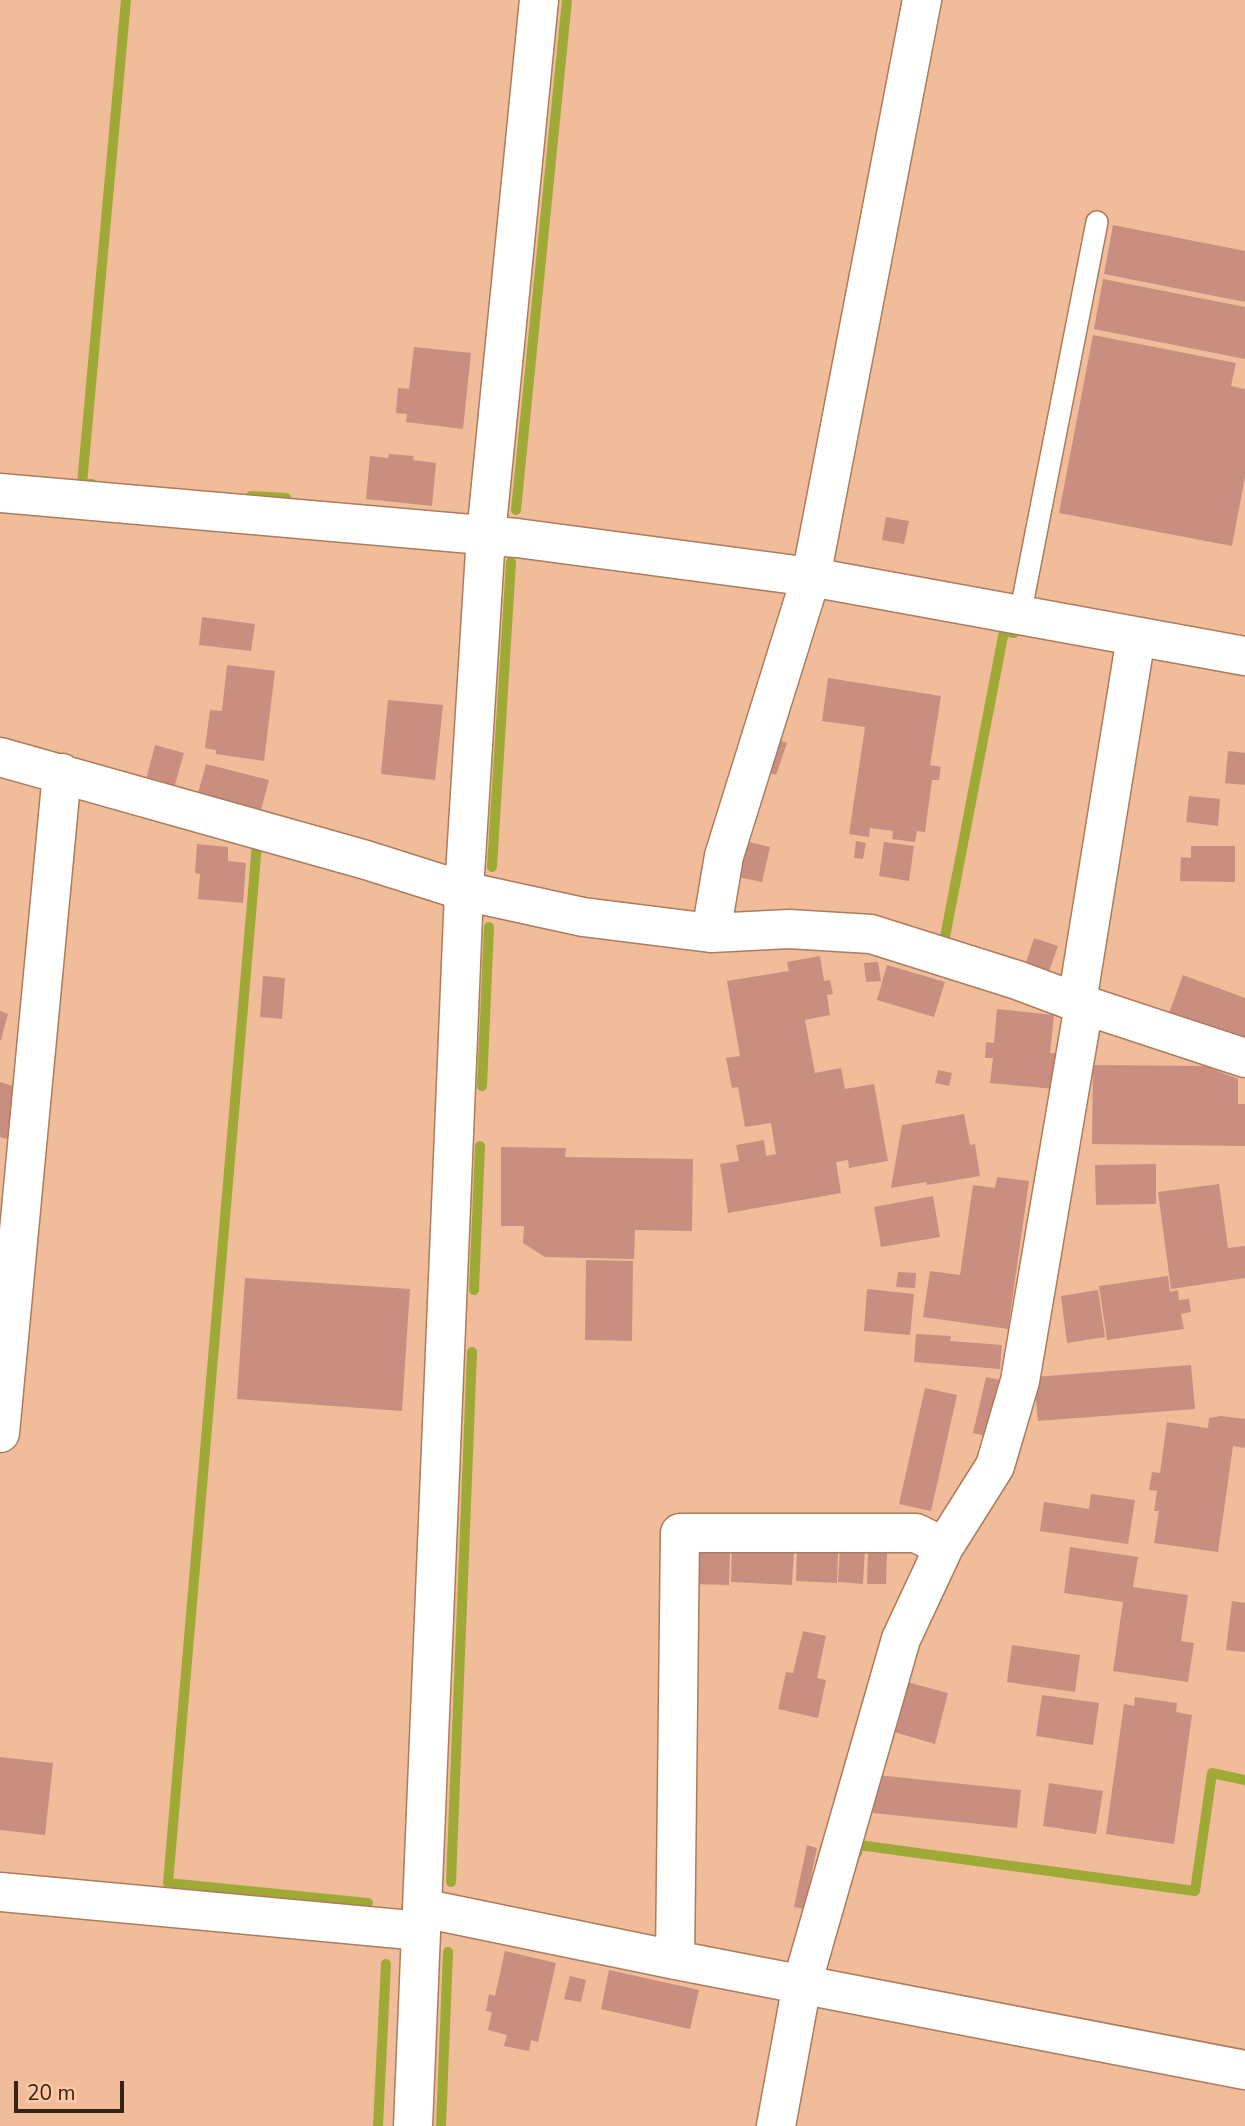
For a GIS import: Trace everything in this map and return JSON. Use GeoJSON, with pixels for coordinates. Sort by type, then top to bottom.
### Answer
{"type":"FeatureCollection","features":[{"type":"Feature","properties":{"kind":"street"},"geometry":{"type":"LineString","coordinates":[[413,2126],[464,891],[486,535],[539,0]]}},
{"type":"Feature","properties":{"kind":"street"},"geometry":{"type":"LineString","coordinates":[[711,933],[724,856],[811,577],[922,0]]}},
{"type":"Feature","properties":{"kind":"street"},"geometry":{"type":"LineString","coordinates":[[0,493],[486,535],[811,577],[1245,656]]}},
{"type":"Feature","properties":{"kind":"street"},"geometry":{"type":"LineString","coordinates":[[776,2126],[802,1984],[901,1639],[944,1547],[995,1466],[1020,1381],[1136,637]]}},
{"type":"Feature","properties":{"kind":"street"},"geometry":{"type":"LineString","coordinates":[[0,757],[366,860],[464,891],[583,917],[711,933],[789,929],[872,934],[1245,1058]]}},
{"type":"Feature","properties":{"kind":"street"},"geometry":{"type":"LineString","coordinates":[[0,1433],[62,773]]}},
{"type":"Feature","properties":{"kind":"street"},"geometry":{"type":"LineString","coordinates":[[675,1960],[680,1533],[916,1533],[944,1547]]}},
{"type":"Feature","properties":{"kind":"street"},"geometry":{"type":"LineString","coordinates":[[0,1892],[421,1919],[675,1960],[1245,2070]]}},
{"type":"Feature","properties":{"kind":"lane"},"geometry":{"type":"LineString","coordinates":[[1020,615],[1097,222]]}},
{"type":"Feature","properties":{"kind":"building"},"geometry":{"type":"Polygon","coordinates":[[[1113,225],[1245,251],[1245,302],[1104,274],[1113,225]]]}},
{"type":"Feature","properties":{"kind":"building"},"geometry":{"type":"Polygon","coordinates":[[[1103,279],[1245,307],[1245,359],[1094,329],[1103,279]]]}},
{"type":"Feature","properties":{"kind":"building"},"geometry":{"type":"Polygon","coordinates":[[[1093,335],[1236,363],[1231,386],[1245,389],[1245,477],[1232,546],[1059,513],[1093,335]]]}},
{"type":"Feature","properties":{"kind":"building"},"geometry":{"type":"Polygon","coordinates":[[[414,347],[471,353],[463,429],[406,422],[407,414],[396,413],[398,388],[409,389],[414,347]]]}},
{"type":"Feature","properties":{"kind":"building"},"geometry":{"type":"Polygon","coordinates":[[[389,454],[414,456],[413,460],[436,463],[432,506],[366,499],[370,456],[388,458],[389,454]]]}},
{"type":"Feature","properties":{"kind":"building"},"geometry":{"type":"Polygon","coordinates":[[[886,517],[909,521],[904,544],[882,540],[886,517]]]}},
{"type":"Feature","properties":{"kind":"building"},"geometry":{"type":"Polygon","coordinates":[[[202,617],[255,624],[251,651],[199,645],[202,617]]]}},
{"type":"Feature","properties":{"kind":"building"},"geometry":{"type":"Polygon","coordinates":[[[227,665],[275,671],[264,761],[216,754],[216,750],[205,748],[210,710],[222,711],[227,665]]]}},
{"type":"Feature","properties":{"kind":"building"},"geometry":{"type":"Polygon","coordinates":[[[828,678],[941,696],[930,765],[941,767],[939,780],[932,780],[925,832],[917,831],[915,842],[892,839],[893,831],[870,828],[869,837],[849,834],[865,727],[822,721],[828,678]]]}},
{"type":"Feature","properties":{"kind":"building"},"geometry":{"type":"Polygon","coordinates":[[[388,700],[443,705],[435,780],[381,774],[388,700]]]}},
{"type":"Feature","properties":{"kind":"building"},"geometry":{"type":"Polygon","coordinates":[[[775,739],[787,743],[776,775],[764,771],[775,739]]]}},
{"type":"Feature","properties":{"kind":"building"},"geometry":{"type":"Polygon","coordinates":[[[155,745],[184,753],[174,788],[146,780],[155,745]]]}},
{"type":"Feature","properties":{"kind":"building"},"geometry":{"type":"Polygon","coordinates":[[[1228,751],[1245,753],[1245,785],[1225,783],[1228,751]]]}},
{"type":"Feature","properties":{"kind":"building"},"geometry":{"type":"Polygon","coordinates":[[[206,764],[269,780],[260,814],[197,797],[206,764]]]}},
{"type":"Feature","properties":{"kind":"building"},"geometry":{"type":"Polygon","coordinates":[[[1189,796],[1220,799],[1218,826],[1186,822],[1189,796]]]}},
{"type":"Feature","properties":{"kind":"building"},"geometry":{"type":"Polygon","coordinates":[[[741,840],[770,847],[762,882],[733,876],[741,840]]]}},
{"type":"Feature","properties":{"kind":"building"},"geometry":{"type":"Polygon","coordinates":[[[856,841],[866,843],[863,859],[854,858],[856,841]]]}},
{"type":"Feature","properties":{"kind":"building"},"geometry":{"type":"Polygon","coordinates":[[[884,842],[914,846],[909,881],[879,876],[884,842]]]}},
{"type":"Feature","properties":{"kind":"building"},"geometry":{"type":"Polygon","coordinates":[[[197,844],[228,847],[228,861],[246,863],[243,903],[198,899],[200,874],[195,873],[197,844]]]}},
{"type":"Feature","properties":{"kind":"building"},"geometry":{"type":"Polygon","coordinates":[[[1191,846],[1235,846],[1235,882],[1180,881],[1181,857],[1191,858],[1191,846]]]}},
{"type":"Feature","properties":{"kind":"building"},"geometry":{"type":"Polygon","coordinates":[[[1034,938],[1058,946],[1049,971],[1026,963],[1034,938]]]}},
{"type":"Feature","properties":{"kind":"building"},"geometry":{"type":"Polygon","coordinates":[[[820,956],[824,981],[830,980],[833,994],[827,995],[830,1015],[805,1020],[815,1073],[841,1068],[845,1089],[874,1084],[888,1161],[849,1168],[848,1160],[836,1162],[841,1193],[728,1213],[720,1164],[739,1161],[736,1145],[764,1140],[766,1156],[776,1154],[771,1123],[745,1127],[738,1087],[732,1088],[726,1058],[740,1056],[727,981],[789,971],[787,962],[820,956]]]}},
{"type":"Feature","properties":{"kind":"building"},"geometry":{"type":"Polygon","coordinates":[[[878,962],[881,981],[866,982],[864,963],[878,962]]]}},
{"type":"Feature","properties":{"kind":"building"},"geometry":{"type":"Polygon","coordinates":[[[887,965],[945,982],[934,1017],[877,1000],[887,965]]]}},
{"type":"Feature","properties":{"kind":"building"},"geometry":{"type":"Polygon","coordinates":[[[1183,975],[1245,998],[1245,1044],[1168,1016],[1183,975]]]}},
{"type":"Feature","properties":{"kind":"building"},"geometry":{"type":"Polygon","coordinates":[[[263,976],[285,978],[282,1019],[260,1017],[263,976]]]}},
{"type":"Feature","properties":{"kind":"building"},"geometry":{"type":"Polygon","coordinates":[[[997,1009],[1054,1015],[1050,1053],[1057,1053],[1054,1089],[990,1083],[993,1058],[985,1058],[986,1042],[994,1043],[997,1009]]]}},
{"type":"Feature","properties":{"kind":"building"},"geometry":{"type":"Polygon","coordinates":[[[0,1011],[8,1014],[1,1040],[0,1040],[0,1011]]]}},
{"type":"Feature","properties":{"kind":"building"},"geometry":{"type":"Polygon","coordinates":[[[1093,1065],[1205,1066],[1238,1079],[1238,1104],[1245,1104],[1245,1146],[1092,1144],[1093,1065]]]}},
{"type":"Feature","properties":{"kind":"building"},"geometry":{"type":"Polygon","coordinates":[[[938,1070],[952,1073],[949,1086],[935,1083],[938,1070]]]}},
{"type":"Feature","properties":{"kind":"building"},"geometry":{"type":"Polygon","coordinates":[[[0,1082],[22,1089],[7,1139],[0,1137],[0,1082]]]}},
{"type":"Feature","properties":{"kind":"building"},"geometry":{"type":"Polygon","coordinates":[[[964,1114],[970,1145],[975,1144],[980,1176],[891,1188],[902,1125],[964,1114]]]}},
{"type":"Feature","properties":{"kind":"building"},"geometry":{"type":"Polygon","coordinates":[[[501,1147],[566,1148],[565,1157],[693,1159],[692,1231],[635,1230],[634,1259],[545,1257],[523,1243],[524,1226],[501,1226],[501,1147]]]}},
{"type":"Feature","properties":{"kind":"building"},"geometry":{"type":"Polygon","coordinates":[[[1156,1164],[1156,1204],[1096,1205],[1095,1165],[1156,1164]]]}},
{"type":"Feature","properties":{"kind":"building"},"geometry":{"type":"Polygon","coordinates":[[[997,1177],[1029,1181],[1008,1329],[923,1317],[930,1271],[960,1275],[973,1185],[995,1188],[997,1177]]]}},
{"type":"Feature","properties":{"kind":"building"},"geometry":{"type":"Polygon","coordinates":[[[1219,1184],[1228,1248],[1245,1246],[1245,1278],[1171,1289],[1158,1192],[1219,1184]]]}},
{"type":"Feature","properties":{"kind":"building"},"geometry":{"type":"Polygon","coordinates":[[[933,1196],[940,1237],[881,1247],[874,1207],[933,1196]]]}},
{"type":"Feature","properties":{"kind":"building"},"geometry":{"type":"Polygon","coordinates":[[[586,1260],[633,1261],[632,1341],[585,1340],[586,1260]]]}},
{"type":"Feature","properties":{"kind":"building"},"geometry":{"type":"Polygon","coordinates":[[[898,1272],[916,1273],[915,1288],[896,1287],[898,1272]]]}},
{"type":"Feature","properties":{"kind":"building"},"geometry":{"type":"Polygon","coordinates":[[[1168,1276],[1170,1292],[1178,1290],[1179,1300],[1189,1299],[1191,1312],[1181,1314],[1184,1329],[1107,1340],[1099,1286],[1168,1276]]]}},
{"type":"Feature","properties":{"kind":"building"},"geometry":{"type":"Polygon","coordinates":[[[245,1278],[410,1289],[402,1411],[237,1399],[245,1278]]]}},
{"type":"Feature","properties":{"kind":"building"},"geometry":{"type":"Polygon","coordinates":[[[867,1289],[914,1294],[910,1335],[864,1331],[867,1289]]]}},
{"type":"Feature","properties":{"kind":"building"},"geometry":{"type":"Polygon","coordinates":[[[1098,1290],[1105,1337],[1067,1343],[1061,1296],[1098,1290]]]}},
{"type":"Feature","properties":{"kind":"building"},"geometry":{"type":"Polygon","coordinates":[[[916,1334],[951,1336],[950,1341],[1002,1345],[1000,1369],[914,1362],[916,1334]]]}},
{"type":"Feature","properties":{"kind":"building"},"geometry":{"type":"Polygon","coordinates":[[[1191,1365],[1195,1409],[1038,1421],[1034,1377],[1191,1365]]]}},
{"type":"Feature","properties":{"kind":"building"},"geometry":{"type":"Polygon","coordinates":[[[986,1377],[1000,1380],[986,1436],[973,1433],[986,1377]]]}},
{"type":"Feature","properties":{"kind":"building"},"geometry":{"type":"Polygon","coordinates":[[[925,1388],[957,1395],[931,1511],[899,1504],[925,1388]]]}},
{"type":"Feature","properties":{"kind":"building"},"geometry":{"type":"Polygon","coordinates":[[[1221,1416],[1245,1419],[1245,1448],[1233,1446],[1218,1552],[1154,1543],[1159,1511],[1154,1511],[1157,1491],[1149,1490],[1152,1472],[1160,1473],[1167,1422],[1208,1428],[1209,1418],[1221,1416]]]}},
{"type":"Feature","properties":{"kind":"building"},"geometry":{"type":"Polygon","coordinates":[[[1091,1494],[1135,1500],[1128,1544],[1040,1531],[1044,1502],[1089,1509],[1091,1494]]]}},
{"type":"Feature","properties":{"kind":"building"},"geometry":{"type":"Polygon","coordinates":[[[840,1547],[865,1548],[863,1584],[838,1582],[840,1547]]]}},
{"type":"Feature","properties":{"kind":"building"},"geometry":{"type":"Polygon","coordinates":[[[1070,1547],[1138,1557],[1133,1587],[1188,1595],[1181,1641],[1194,1643],[1188,1682],[1113,1671],[1123,1602],[1064,1593],[1070,1547]]]}},
{"type":"Feature","properties":{"kind":"building"},"geometry":{"type":"Polygon","coordinates":[[[732,1548],[794,1550],[792,1585],[731,1582],[732,1548]]]}},
{"type":"Feature","properties":{"kind":"building"},"geometry":{"type":"Polygon","coordinates":[[[797,1548],[838,1550],[837,1583],[796,1581],[797,1548]]]}},
{"type":"Feature","properties":{"kind":"building"},"geometry":{"type":"Polygon","coordinates":[[[868,1551],[887,1552],[886,1584],[867,1584],[868,1551]]]}},
{"type":"Feature","properties":{"kind":"building"},"geometry":{"type":"Polygon","coordinates":[[[695,1552],[730,1553],[729,1585],[694,1584],[695,1552]]]}},
{"type":"Feature","properties":{"kind":"building"},"geometry":{"type":"Polygon","coordinates":[[[1232,1601],[1245,1603],[1245,1652],[1226,1650],[1232,1601]]]}},
{"type":"Feature","properties":{"kind":"building"},"geometry":{"type":"Polygon","coordinates":[[[803,1631],[826,1636],[817,1678],[826,1680],[818,1718],[778,1709],[786,1672],[793,1673],[803,1631]]]}},
{"type":"Feature","properties":{"kind":"building"},"geometry":{"type":"Polygon","coordinates":[[[1012,1645],[1080,1655],[1075,1692],[1007,1682],[1012,1645]]]}},
{"type":"Feature","properties":{"kind":"building"},"geometry":{"type":"Polygon","coordinates":[[[907,1682],[948,1693],[935,1744],[894,1732],[907,1682]]]}},
{"type":"Feature","properties":{"kind":"building"},"geometry":{"type":"Polygon","coordinates":[[[1042,1695],[1099,1703],[1093,1745],[1036,1736],[1042,1695]]]}},
{"type":"Feature","properties":{"kind":"building"},"geometry":{"type":"Polygon","coordinates":[[[1135,1697],[1177,1703],[1176,1712],[1192,1715],[1174,1844],[1106,1834],[1124,1704],[1134,1706],[1135,1697]]]}},
{"type":"Feature","properties":{"kind":"building"},"geometry":{"type":"Polygon","coordinates":[[[0,1757],[53,1763],[45,1835],[0,1830],[0,1757]]]}},
{"type":"Feature","properties":{"kind":"building"},"geometry":{"type":"Polygon","coordinates":[[[877,1775],[1021,1790],[1017,1828],[873,1813],[877,1775]]]}},
{"type":"Feature","properties":{"kind":"building"},"geometry":{"type":"Polygon","coordinates":[[[1049,1783],[1103,1791],[1096,1834],[1043,1826],[1049,1783]]]}},
{"type":"Feature","properties":{"kind":"building"},"geometry":{"type":"Polygon","coordinates":[[[807,1845],[817,1848],[804,1909],[794,1907],[807,1845]]]}},
{"type":"Feature","properties":{"kind":"building"},"geometry":{"type":"Polygon","coordinates":[[[505,1951],[556,1963],[538,2042],[531,2040],[529,2051],[504,2046],[507,2035],[488,2030],[492,2012],[486,2011],[489,1994],[495,1996],[505,1951]]]}},
{"type":"Feature","properties":{"kind":"building"},"geometry":{"type":"Polygon","coordinates":[[[609,1970],[699,1990],[690,2029],[601,2009],[609,1970]]]}},
{"type":"Feature","properties":{"kind":"building"},"geometry":{"type":"Polygon","coordinates":[[[570,1976],[586,1980],[581,2002],[564,1999],[570,1976]]]}},
{"type":"Feature","properties":{"kind":"waterway"},"geometry":{"type":"LineString","coordinates":[[92,484],[82,484],[126,0]]}},
{"type":"Feature","properties":{"kind":"waterway"},"geometry":{"type":"LineString","coordinates":[[516,510],[567,0]]}},
{"type":"Feature","properties":{"kind":"waterway"},"geometry":{"type":"LineString","coordinates":[[251,496],[286,498]]}},
{"type":"Feature","properties":{"kind":"waterway"},"geometry":{"type":"LineString","coordinates":[[492,867],[511,562]]}},
{"type":"Feature","properties":{"kind":"waterway"},"geometry":{"type":"LineString","coordinates":[[945,937],[1004,631],[1014,633]]}},
{"type":"Feature","properties":{"kind":"waterway"},"geometry":{"type":"LineString","coordinates":[[257,844],[168,1883],[368,1903]]}},
{"type":"Feature","properties":{"kind":"waterway"},"geometry":{"type":"LineString","coordinates":[[482,1086],[489,927]]}},
{"type":"Feature","properties":{"kind":"waterway"},"geometry":{"type":"LineString","coordinates":[[474,1290],[480,1146]]}},
{"type":"Feature","properties":{"kind":"waterway"},"geometry":{"type":"LineString","coordinates":[[451,1882],[472,1352]]}},
{"type":"Feature","properties":{"kind":"waterway"},"geometry":{"type":"LineString","coordinates":[[857,1853],[859,1845],[1195,1891],[1212,1773],[1245,1780]]}},
{"type":"Feature","properties":{"kind":"waterway"},"geometry":{"type":"LineString","coordinates":[[441,2126],[448,1952]]}},
{"type":"Feature","properties":{"kind":"waterway"},"geometry":{"type":"LineString","coordinates":[[378,2126],[386,1964]]}}]}
